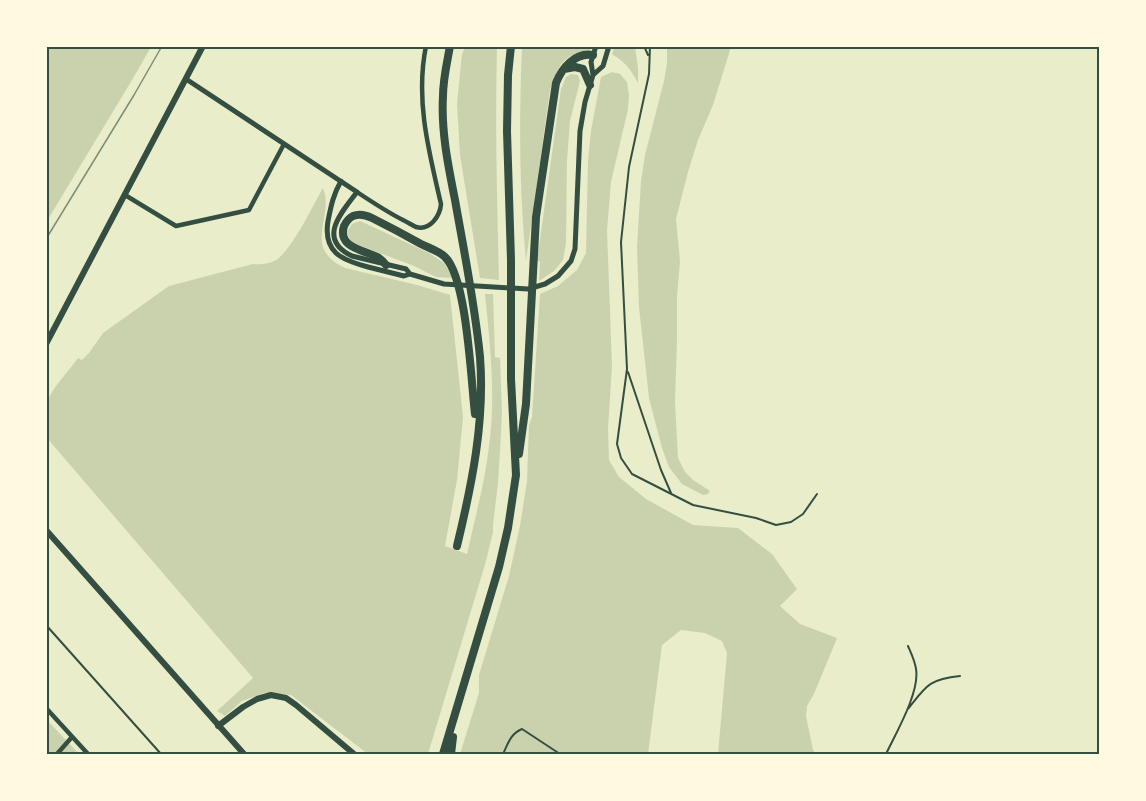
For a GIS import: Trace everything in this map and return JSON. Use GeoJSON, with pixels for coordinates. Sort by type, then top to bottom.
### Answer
{"type":"FeatureCollection","features":[{"type":"Feature","properties":{"kind":"highway"},"geometry":{"type":"LineString","coordinates":[[450,46],[442,96],[443,132],[480,358],[478,438],[470,492],[457,546]]}},
{"type":"Feature","properties":{"kind":"highway"},"geometry":{"type":"LineString","coordinates":[[509,46],[507,131],[511,260],[510,318],[516,476]]}},
{"type":"Feature","properties":{"kind":"highway"},"geometry":{"type":"LineString","coordinates":[[444,754],[499,567],[508,528],[526,404],[536,217],[556,83],[568,63],[595,51]]}},
{"type":"Feature","properties":{"kind":"highway"},"geometry":{"type":"LineString","coordinates":[[563,69],[575,67],[584,69],[592,80]]}},
{"type":"Feature","properties":{"kind":"highway"},"geometry":{"type":"LineString","coordinates":[[386,265],[379,258],[353,248],[347,243],[344,229],[350,218],[360,214],[372,218],[442,255],[451,266],[460,291],[466,329],[478,438]]}},
{"type":"Feature","properties":{"kind":"highway"},"geometry":{"type":"LineString","coordinates":[[451,754],[456,716]]}},
{"type":"Feature","properties":{"kind":"main road"},"geometry":{"type":"LineString","coordinates":[[46,344],[203,46]]}},
{"type":"Feature","properties":{"kind":"main road"},"geometry":{"type":"LineString","coordinates":[[46,530],[244,754]]}},
{"type":"Feature","properties":{"kind":"main road"},"geometry":{"type":"LineString","coordinates":[[218,726],[257,699],[271,695],[286,698],[354,754]]}},
{"type":"Feature","properties":{"kind":"street"},"geometry":{"type":"LineString","coordinates":[[186,80],[391,214],[416,227],[423,227],[431,224],[441,209],[423,114],[422,84],[426,46]]}},
{"type":"Feature","properties":{"kind":"street"},"geometry":{"type":"LineString","coordinates":[[341,181],[334,194],[327,227],[328,238],[335,253],[343,259],[404,276],[410,274],[444,284],[519,289],[537,287],[552,281],[571,261],[576,242],[580,131],[592,80],[603,66],[609,46]]}},
{"type":"Feature","properties":{"kind":"street"},"geometry":{"type":"LineString","coordinates":[[592,80],[591,62],[595,51]]}},
{"type":"Feature","properties":{"kind":"street"},"geometry":{"type":"LineString","coordinates":[[124,195],[176,226],[249,210],[284,144]]}},
{"type":"Feature","properties":{"kind":"street"},"geometry":{"type":"LineString","coordinates":[[357,192],[336,220],[334,229],[339,247],[348,255],[406,269],[410,274]]}},
{"type":"Feature","properties":{"kind":"street"},"geometry":{"type":"LineString","coordinates":[[46,708],[88,754]]}},
{"type":"Feature","properties":{"kind":"street"},"geometry":{"type":"LineString","coordinates":[[57,754],[72,737]]}},
{"type":"Feature","properties":{"kind":"lane"},"geometry":{"type":"LineString","coordinates":[[644,46],[649,58]]}},
{"type":"Feature","properties":{"kind":"lane"},"geometry":{"type":"LineString","coordinates":[[650,46],[649,74],[629,167],[621,242],[627,369],[617,444],[621,458],[632,474],[693,505],[756,518],[776,525],[791,522],[803,514],[817,494]]}},
{"type":"Feature","properties":{"kind":"lane"},"geometry":{"type":"LineString","coordinates":[[627,369],[658,463],[672,494]]}},
{"type":"Feature","properties":{"kind":"lane"},"geometry":{"type":"LineString","coordinates":[[46,625],[161,754]]}},
{"type":"Feature","properties":{"kind":"lane"},"geometry":{"type":"LineString","coordinates":[[886,754],[906,711],[917,680],[916,667],[908,646]]}},
{"type":"Feature","properties":{"kind":"lane"},"geometry":{"type":"LineString","coordinates":[[906,711],[930,683],[939,679],[960,676]]}},
{"type":"Feature","properties":{"kind":"lane"},"geometry":{"type":"LineString","coordinates":[[503,754],[511,737],[522,729],[560,754]]}},
{"type":"Feature","properties":{"kind":"green space"},"geometry":{"type":"Polygon","coordinates":[[[47,46],[151,47],[47,221],[47,46]]]}},
{"type":"Feature","properties":{"kind":"green space"},"geometry":{"type":"Polygon","coordinates":[[[615,46],[635,47],[638,83],[627,66],[612,54],[615,46]]]}},
{"type":"Feature","properties":{"kind":"green space"},"geometry":{"type":"Polygon","coordinates":[[[465,47],[497,47],[499,280],[480,278],[460,155],[457,103],[462,54],[465,47]]]}},
{"type":"Feature","properties":{"kind":"green space"},"geometry":{"type":"Polygon","coordinates":[[[522,47],[592,47],[563,62],[550,90],[526,261],[520,154],[522,47]]]}},
{"type":"Feature","properties":{"kind":"green space"},"geometry":{"type":"Polygon","coordinates":[[[667,47],[731,47],[713,105],[698,140],[676,219],[680,261],[675,402],[678,458],[685,472],[710,491],[703,495],[682,484],[669,467],[662,448],[649,398],[639,307],[637,247],[641,181],[645,155],[664,81],[667,47]]]}},
{"type":"Feature","properties":{"kind":"green space"},"geometry":{"type":"Polygon","coordinates":[[[612,72],[620,74],[627,82],[629,95],[628,109],[611,182],[607,230],[612,366],[608,429],[609,460],[619,477],[646,499],[693,525],[738,528],[772,554],[797,589],[780,606],[800,624],[837,638],[807,706],[806,716],[813,750],[816,754],[718,754],[727,653],[722,641],[705,633],[681,630],[662,645],[648,754],[460,754],[479,693],[479,675],[509,576],[520,526],[527,481],[529,425],[532,417],[540,294],[558,286],[577,270],[586,253],[591,131],[601,77],[612,72]]]}},
{"type":"Feature","properties":{"kind":"green space"},"geometry":{"type":"Polygon","coordinates":[[[571,74],[578,75],[580,81],[570,121],[566,243],[563,260],[554,271],[539,281],[540,261],[537,261],[561,89],[566,77],[571,74]]]}},
{"type":"Feature","properties":{"kind":"green space"},"geometry":{"type":"Polygon","coordinates":[[[323,188],[326,199],[322,241],[325,251],[332,260],[345,268],[450,295],[463,417],[457,480],[445,546],[467,554],[485,473],[491,427],[492,370],[485,294],[493,294],[495,357],[500,358],[502,413],[493,532],[428,754],[368,754],[291,695],[264,693],[242,701],[225,716],[217,711],[253,678],[47,438],[46,409],[51,394],[78,358],[82,360],[89,353],[103,333],[169,286],[276,260],[289,247],[323,188]]]}},
{"type":"Feature","properties":{"kind":"green space"},"geometry":{"type":"Polygon","coordinates":[[[360,221],[429,253],[444,263],[452,278],[436,277],[351,242],[347,232],[352,224],[360,221]]]}},
{"type":"Feature","properties":{"kind":"green space"},"geometry":{"type":"Polygon","coordinates":[[[46,719],[79,754],[47,754],[46,719]]]}},
{"type":"Feature","properties":{"kind":"tram line"},"geometry":{"type":"LineString","coordinates":[[46,239],[162,46]]}}]}
